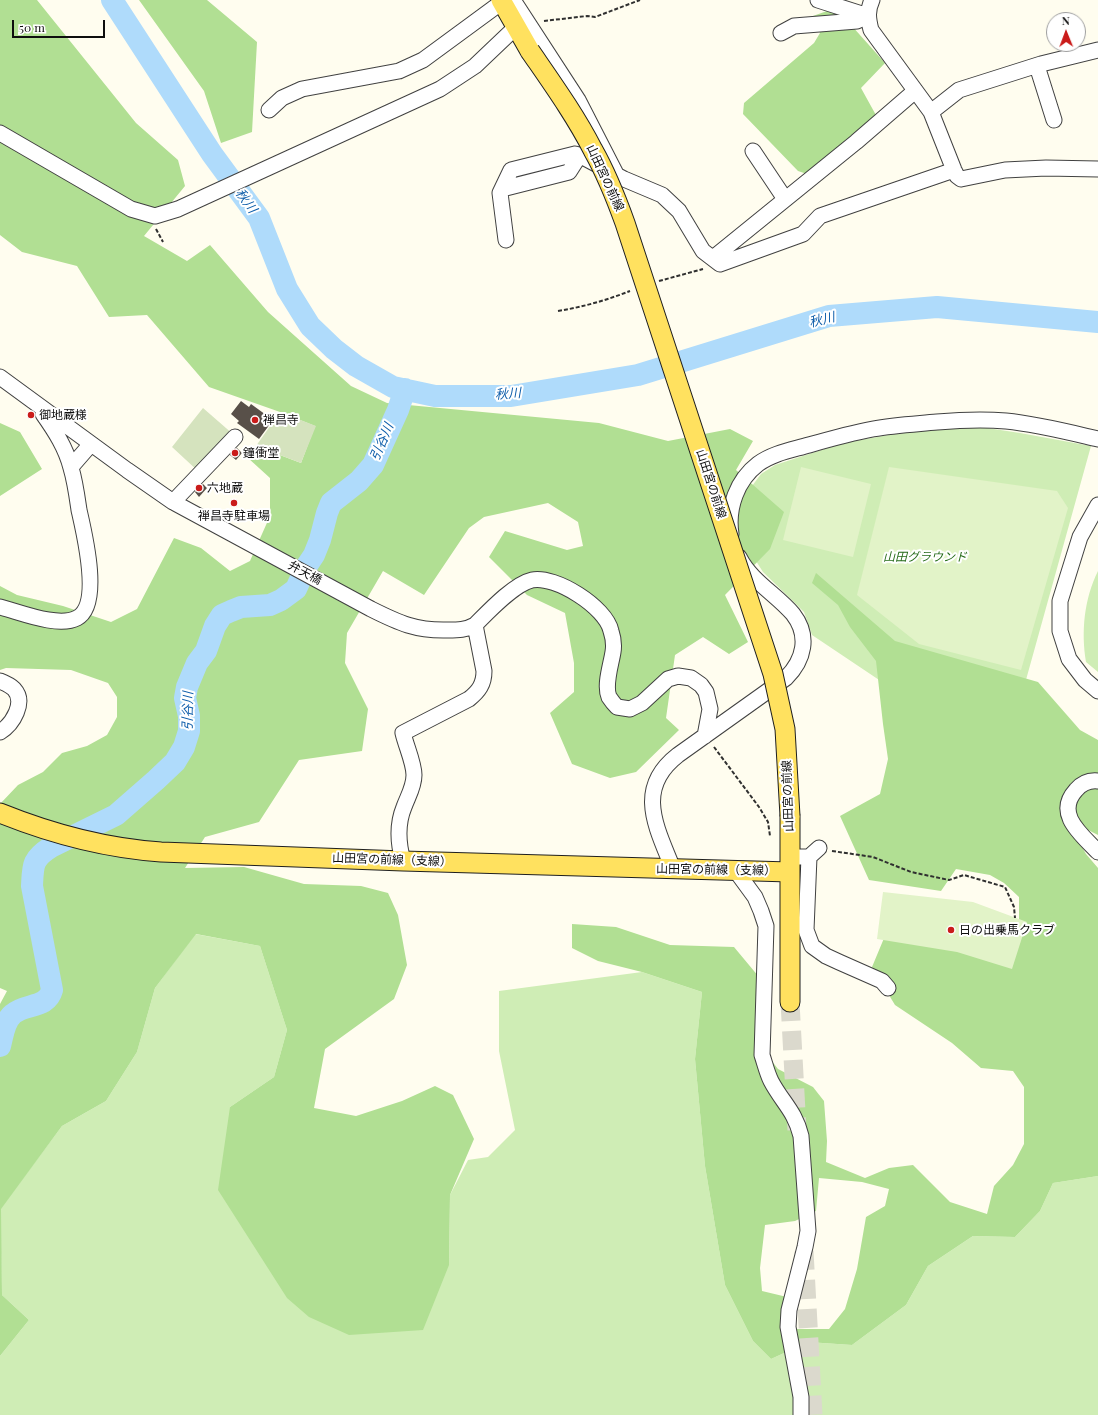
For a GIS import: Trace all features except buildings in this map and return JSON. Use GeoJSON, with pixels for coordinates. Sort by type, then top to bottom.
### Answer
{"type":"FeatureCollection","features":[{"type":"Feature","properties":{"kind":"main road","name":"山田宮の前線"},"geometry":{"type":"LineString","coordinates":[[506,1],[522,25],[530,51],[576,121],[612,188],[625,223],[773,674],[785,729],[790,816],[790,1002]]}},
{"type":"Feature","properties":{"kind":"main road","name":"山田宮の前線（支線）"},"geometry":{"type":"LineString","coordinates":[[0,813],[51,832],[75,839],[108,846],[161,852],[736,871],[790,865]]}},
{"type":"Feature","properties":{"kind":"street"},"geometry":{"type":"LineString","coordinates":[[818,0],[868,16]]}},
{"type":"Feature","properties":{"kind":"street"},"geometry":{"type":"LineString","coordinates":[[872,0],[868,8],[871,30],[930,112],[954,170],[957,176],[961,179],[1005,170],[1046,168],[1098,169]]}},
{"type":"Feature","properties":{"kind":"street"},"geometry":{"type":"LineString","coordinates":[[269,110],[282,98],[302,89],[399,71],[423,60],[506,1]]}},
{"type":"Feature","properties":{"kind":"street"},"geometry":{"type":"LineString","coordinates":[[781,33],[794,26],[857,21],[868,16]]}},
{"type":"Feature","properties":{"kind":"street"},"geometry":{"type":"LineString","coordinates":[[0,133],[131,209],[155,216],[178,209],[440,89],[475,66],[522,25],[578,100],[616,174]]}},
{"type":"Feature","properties":{"kind":"street"},"geometry":{"type":"LineString","coordinates":[[930,112],[959,90],[1037,66],[1098,50]]}},
{"type":"Feature","properties":{"kind":"street"},"geometry":{"type":"LineString","coordinates":[[1037,66],[1054,120]]}},
{"type":"Feature","properties":{"kind":"street"},"geometry":{"type":"LineString","coordinates":[[716,261],[785,199],[915,91]]}},
{"type":"Feature","properties":{"kind":"street"},"geometry":{"type":"LineString","coordinates":[[753,151],[785,199]]}},
{"type":"Feature","properties":{"kind":"street"},"geometry":{"type":"LineString","coordinates":[[506,240],[500,193],[511,170],[575,154],[624,179],[662,194],[679,210],[703,251],[716,261]]}},
{"type":"Feature","properties":{"kind":"street"},"geometry":{"type":"LineString","coordinates":[[716,261],[803,234],[820,216],[954,170]]}},
{"type":"Feature","properties":{"kind":"street","name":"弁天橋"},"geometry":{"type":"LineString","coordinates":[[0,377],[173,502],[254,547],[392,619],[413,627],[446,630],[469,628],[475,625]]}},
{"type":"Feature","properties":{"kind":"street"},"geometry":{"type":"LineString","coordinates":[[0,607],[47,620],[60,621],[71,620],[79,617],[85,610],[88,600],[90,562],[71,468],[58,436],[37,405]]}},
{"type":"Feature","properties":{"kind":"street"},"geometry":{"type":"LineString","coordinates":[[673,869],[654,816],[652,806],[653,790],[659,774],[667,764],[786,678],[797,666],[803,649],[802,629],[795,617],[754,578],[743,565],[731,539],[729,522],[735,497],[743,482],[758,465],[766,459],[782,452],[868,430],[964,420],[1012,422],[1098,439]]}},
{"type":"Feature","properties":{"kind":"street"},"geometry":{"type":"LineString","coordinates":[[173,502],[235,437]]}},
{"type":"Feature","properties":{"kind":"street"},"geometry":{"type":"LineString","coordinates":[[71,468],[91,444]]}},
{"type":"Feature","properties":{"kind":"street"},"geometry":{"type":"LineString","coordinates":[[1098,504],[1080,537],[1060,601],[1060,632],[1069,659],[1085,680],[1098,691]]}},
{"type":"Feature","properties":{"kind":"street"},"geometry":{"type":"LineString","coordinates":[[403,861],[400,852],[400,820],[412,788],[414,775],[412,761],[406,747],[403,733],[470,700],[477,693],[482,686],[484,671],[475,625],[512,590],[524,583],[542,579],[579,594],[595,606],[611,629],[613,651],[608,680],[609,696],[617,707],[630,709],[642,703],[668,679],[678,676],[691,678],[701,685],[706,692],[710,709],[705,736]]}},
{"type":"Feature","properties":{"kind":"street"},"geometry":{"type":"LineString","coordinates":[[0,681],[15,690],[19,705],[13,719],[0,732]]}},
{"type":"Feature","properties":{"kind":"street"},"geometry":{"type":"LineString","coordinates":[[1098,781],[1084,782],[1072,794],[1069,802],[1068,813],[1072,824],[1098,852]]}},
{"type":"Feature","properties":{"kind":"street"},"geometry":{"type":"LineString","coordinates":[[790,865],[814,853]]}},
{"type":"Feature","properties":{"kind":"street"},"geometry":{"type":"LineString","coordinates":[[814,853],[806,930],[812,946],[826,956],[882,981],[888,988]]}},
{"type":"Feature","properties":{"kind":"street"},"geometry":{"type":"LineString","coordinates":[[736,871],[755,896],[766,926],[762,1055],[772,1082],[790,1109],[798,1124],[801,1136],[808,1231],[789,1310],[788,1327],[801,1397],[802,1415]]}},
{"type":"Feature","properties":{"kind":"path"},"geometry":{"type":"LineString","coordinates":[[522,25],[587,16],[595,17],[640,0]]}},
{"type":"Feature","properties":{"kind":"path"},"geometry":{"type":"LineString","coordinates":[[705,736],[759,808],[768,822],[770,836]]}},
{"type":"Feature","properties":{"kind":"path"},"geometry":{"type":"LineString","coordinates":[[814,853],[874,857],[910,872],[949,880],[964,875],[1004,887],[1014,908],[1015,918]]}},
{"type":"Feature","properties":{"kind":"green space"},"geometry":{"type":"Polygon","coordinates":[[[0,0],[37,0],[136,123],[178,160],[185,186],[144,236],[187,261],[210,245],[268,312],[351,386],[387,403],[599,423],[668,441],[730,429],[753,441],[736,470],[784,512],[770,549],[725,595],[748,642],[729,654],[703,637],[675,655],[666,718],[679,730],[636,772],[610,778],[572,764],[550,713],[574,692],[574,663],[565,613],[527,595],[489,557],[505,531],[567,550],[583,546],[578,522],[548,503],[484,517],[469,528],[424,595],[383,571],[347,633],[345,663],[368,709],[362,751],[299,760],[259,822],[205,837],[185,868],[244,867],[304,884],[361,886],[388,893],[398,915],[407,965],[394,999],[325,1049],[314,1108],[356,1116],[402,1101],[435,1086],[453,1095],[474,1139],[450,1195],[449,1265],[423,1330],[349,1335],[309,1317],[287,1298],[218,1190],[230,1107],[274,1077],[287,1030],[260,946],[196,934],[155,988],[137,1052],[106,1101],[62,1126],[1,1209],[2,1295],[29,1320],[0,1356],[0,1004],[7,991],[0,988],[0,804],[18,785],[43,772],[62,753],[87,746],[107,735],[117,717],[117,697],[108,683],[71,670],[6,668],[0,670],[0,586],[17,595],[63,606],[111,622],[137,609],[174,538],[201,548],[230,571],[250,561],[270,516],[270,478],[248,458],[256,446],[301,463],[315,426],[209,387],[147,315],[109,317],[77,266],[22,252],[0,235],[0,0]]]}},
{"type":"Feature","properties":{"kind":"green space"},"geometry":{"type":"Polygon","coordinates":[[[139,0],[207,0],[257,42],[252,132],[221,143],[204,91],[139,0]]]}},
{"type":"Feature","properties":{"kind":"green space"},"geometry":{"type":"Polygon","coordinates":[[[827,11],[843,16],[885,63],[861,88],[877,117],[810,175],[798,171],[743,114],[744,103],[814,43],[820,33],[813,16],[827,11]]]}},
{"type":"Feature","properties":{"kind":"green space"},"geometry":{"type":"Polygon","coordinates":[[[203,408],[234,435],[199,472],[172,447],[203,408]]]}},
{"type":"Feature","properties":{"kind":"green space"},"geometry":{"type":"Polygon","coordinates":[[[280,412],[316,426],[301,463],[256,446],[280,412]]]}},
{"type":"Feature","properties":{"kind":"green space"},"geometry":{"type":"Polygon","coordinates":[[[0,423],[20,432],[42,469],[0,496],[0,423]]]}},
{"type":"Feature","properties":{"kind":"green space","name":"山田グラウンド"},"geometry":{"type":"Polygon","coordinates":[[[974,426],[1091,446],[1019,705],[909,700],[812,635],[804,612],[763,572],[749,550],[749,490],[761,474],[775,465],[843,443],[894,434],[974,426]]]}},
{"type":"Feature","properties":{"kind":"green space"},"geometry":{"type":"Polygon","coordinates":[[[801,467],[871,484],[853,557],[783,540],[801,467]]]}},
{"type":"Feature","properties":{"kind":"green space"},"geometry":{"type":"Polygon","coordinates":[[[889,467],[1057,491],[1068,508],[1021,670],[919,644],[857,595],[889,467]]]}},
{"type":"Feature","properties":{"kind":"green space"},"geometry":{"type":"Polygon","coordinates":[[[1098,571],[1098,672],[1086,662],[1084,627],[1087,604],[1093,582],[1098,571]]]}},
{"type":"Feature","properties":{"kind":"green space"},"geometry":{"type":"Polygon","coordinates":[[[816,573],[895,641],[1038,682],[1080,730],[1098,740],[1098,835],[1082,827],[1072,829],[1086,854],[1098,868],[1098,1176],[1053,1183],[1040,1211],[1015,1237],[973,1236],[928,1266],[906,1305],[852,1345],[808,1342],[771,1359],[753,1341],[725,1285],[705,1166],[695,1059],[702,992],[642,972],[598,961],[572,948],[572,924],[616,927],[670,945],[734,947],[759,977],[768,1056],[778,1069],[813,1087],[824,1101],[827,1141],[826,1162],[865,1178],[889,1168],[913,1165],[950,1202],[987,1214],[994,1186],[1013,1165],[1024,1144],[1024,1087],[1013,1071],[981,1068],[952,1043],[895,1005],[872,967],[887,931],[1019,929],[1019,897],[1004,883],[990,875],[956,869],[941,891],[869,880],[840,816],[880,794],[888,759],[876,661],[850,627],[838,605],[812,583],[816,573]],[[819,1178],[816,1211],[795,1221],[765,1225],[760,1268],[762,1291],[787,1297],[786,1329],[829,1329],[845,1309],[857,1269],[866,1217],[885,1206],[889,1189],[862,1182],[819,1178]]]}},
{"type":"Feature","properties":{"kind":"green space","name":"日の出乗馬クラブ"},"geometry":{"type":"Polygon","coordinates":[[[883,892],[973,902],[1027,922],[1012,969],[957,952],[877,939],[883,892]]]}},
{"type":"Feature","properties":{"kind":"green space"},"geometry":{"type":"Polygon","coordinates":[[[195,934],[260,946],[287,1030],[274,1077],[230,1107],[449,1265],[450,1195],[468,1160],[488,1157],[515,1130],[499,1051],[499,991],[642,972],[702,992],[695,1059],[705,1166],[725,1285],[753,1341],[771,1359],[808,1342],[852,1345],[906,1305],[928,1266],[973,1236],[1015,1237],[1040,1211],[1053,1183],[1098,1176],[1098,1415],[0,1415],[0,1356],[29,1320],[2,1295],[0,1209],[62,1126],[106,1101],[137,1052],[155,988],[195,934]]]}},
{"type":"Feature","properties":{"kind":"waterway","name":"秋川"},"geometry":{"type":"LineString","coordinates":[[112,0],[212,154],[259,218],[287,289],[310,326],[334,349],[356,366],[393,387],[435,396],[511,396],[638,375],[829,316],[937,307],[1098,322]]}},
{"type":"Feature","properties":{"kind":"waterway","name":"引谷川"},"geometry":{"type":"LineString","coordinates":[[0,1046],[4,1028],[10,1017],[23,1008],[41,1003],[49,996],[52,990],[32,886],[33,868],[37,859],[51,847],[116,815],[175,762],[184,747],[189,731],[189,716],[185,698],[187,687],[197,663],[206,651],[215,626],[222,615],[241,607],[270,605],[281,600],[296,589],[306,567],[314,555],[331,503],[359,481],[373,465],[398,410],[405,389]]}},
{"type":"Feature","properties":{"kind":"tunnel"},"geometry":{"type":"LineString","coordinates":[[790,1002],[797,1130]]}},
{"type":"Feature","properties":{"kind":"tunnel"},"geometry":{"type":"LineString","coordinates":[[804,1251],[813,1415]]}},
{"type":"Feature","properties":{"kind":"place","name":"御地蔵様"},"geometry":{"type":"Point","coordinates":[31,415]}},
{"type":"Feature","properties":{"kind":"place","name":"禅昌寺"},"geometry":{"type":"Point","coordinates":[255,420]}},
{"type":"Feature","properties":{"kind":"place","name":"鐘衝堂"},"geometry":{"type":"Point","coordinates":[235,453]}},
{"type":"Feature","properties":{"kind":"place","name":"六地蔵"},"geometry":{"type":"Point","coordinates":[199,488]}},
{"type":"Feature","properties":{"kind":"place","name":"禅昌寺駐車場"},"geometry":{"type":"Point","coordinates":[234,503]}},
{"type":"Feature","properties":{"kind":"place","name":"日の出乗馬クラブ"},"geometry":{"type":"Point","coordinates":[951,930]}}]}
